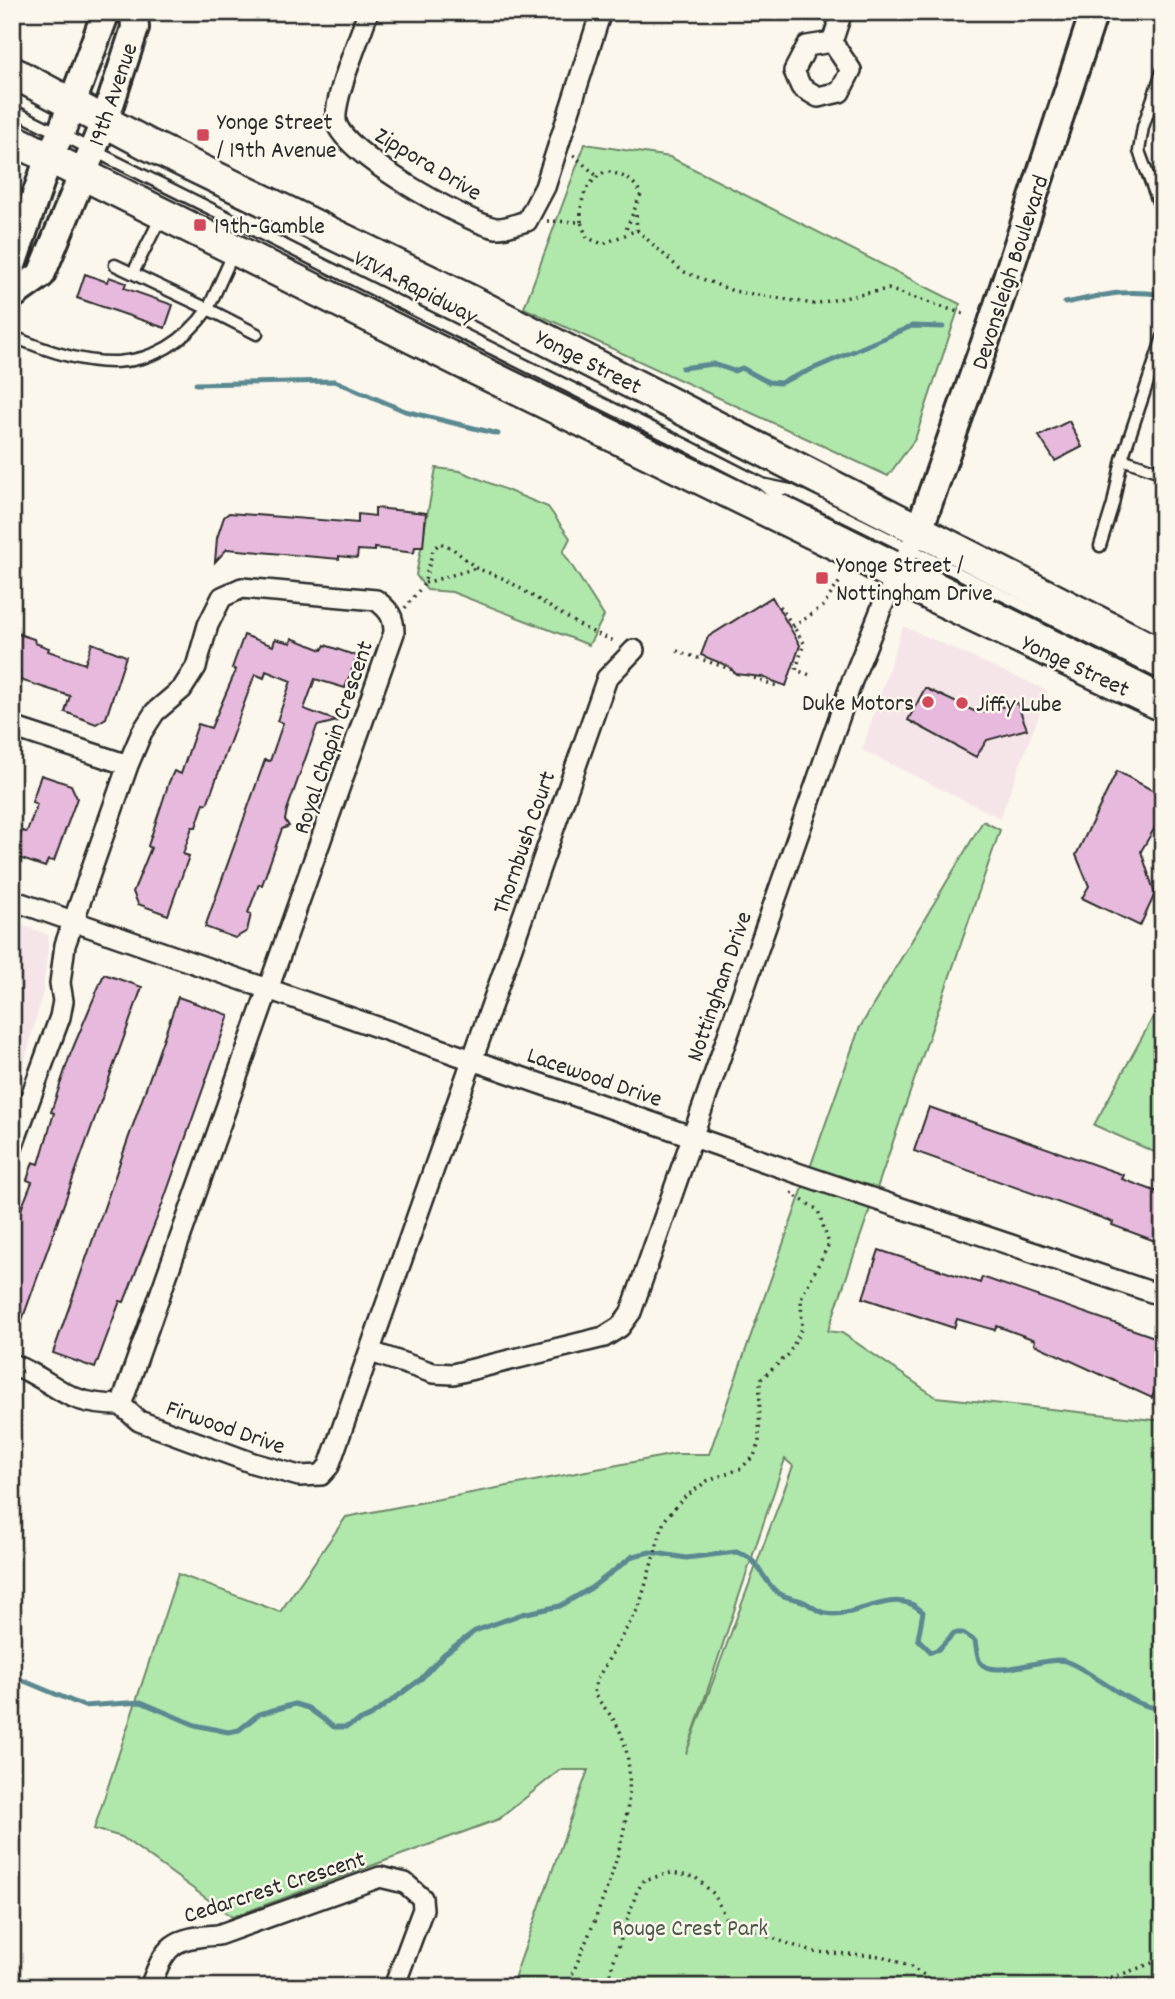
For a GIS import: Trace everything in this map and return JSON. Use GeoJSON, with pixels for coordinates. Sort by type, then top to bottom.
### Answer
{"type":"FeatureCollection","features":[{"type":"Feature","properties":{"kind":"main road","name":"Yonge Street"},"geometry":{"type":"LineString","coordinates":[[12,72],[147,144],[471,301],[908,554],[948,604],[1163,706]]}},
{"type":"Feature","properties":{"kind":"main road","name":"Yonge Street"},"geometry":{"type":"LineString","coordinates":[[12,139],[55,145],[88,162],[162,215],[908,554],[1163,655]]}},
{"type":"Feature","properties":{"kind":"street","name":"19th Avenue"},"geometry":{"type":"LineString","coordinates":[[13,282],[55,145],[106,12]]}},
{"type":"Feature","properties":{"kind":"street","name":"19th Avenue"},"geometry":{"type":"LineString","coordinates":[[13,282],[41,275],[105,120],[135,28],[134,12]]}},
{"type":"Feature","properties":{"kind":"street","name":"Zippora Drive"},"geometry":{"type":"LineString","coordinates":[[368,12],[337,104],[335,122],[350,144],[458,213],[498,228],[527,221]]}},
{"type":"Feature","properties":{"kind":"street"},"geometry":{"type":"LineString","coordinates":[[527,221],[545,187],[601,12]]}},
{"type":"Feature","properties":{"kind":"street"},"geometry":{"type":"LineString","coordinates":[[832,43],[842,12]]}},
{"type":"Feature","properties":{"kind":"street","name":"Devonsleigh Boulevard"},"geometry":{"type":"LineString","coordinates":[[908,554],[992,323],[1094,12]]}},
{"type":"Feature","properties":{"kind":"street","name":"Nottingham Drive"},"geometry":{"type":"LineString","coordinates":[[371,1352],[433,1373],[453,1374],[604,1337],[620,1327],[631,1312],[852,681],[908,554]]}},
{"type":"Feature","properties":{"kind":"street","name":"Royal Chapin Crescent"},"geometry":{"type":"LineString","coordinates":[[12,1148],[60,1017],[61,964],[128,765],[142,732],[155,712],[182,689],[196,667],[208,625],[222,597],[242,588],[376,600],[389,610],[394,620],[391,641],[269,988]]}},
{"type":"Feature","properties":{"kind":"street","name":"Thornbush Court"},"geometry":{"type":"LineString","coordinates":[[472,1059],[607,678],[634,650]]}},
{"type":"Feature","properties":{"kind":"street"},"geometry":{"type":"LineString","coordinates":[[12,727],[128,765]]}},
{"type":"Feature","properties":{"kind":"street","name":"Lacewood Drive"},"geometry":{"type":"LineString","coordinates":[[12,900],[800,1174],[1163,1296]]}},
{"type":"Feature","properties":{"kind":"street"},"geometry":{"type":"LineString","coordinates":[[12,1364],[69,1398],[94,1405],[121,1405],[269,988]]}},
{"type":"Feature","properties":{"kind":"street","name":"Firwood Drive"},"geometry":{"type":"LineString","coordinates":[[121,1405],[139,1421],[253,1463],[299,1476],[321,1475],[329,1466],[371,1352],[472,1059]]}},
{"type":"Feature","properties":{"kind":"street","name":"Cedarcrest Crescent"},"geometry":{"type":"LineString","coordinates":[[150,1987],[163,1952],[174,1944],[194,1937],[218,1935],[380,1877],[405,1882],[422,1898],[423,1909],[394,1987]]}},
{"type":"Feature","properties":{"kind":"lane"},"geometry":{"type":"LineString","coordinates":[[1162,75],[1143,127],[1139,151],[1163,215]]}},
{"type":"Feature","properties":{"kind":"lane"},"geometry":{"type":"LineString","coordinates":[[12,110],[55,145]]}},
{"type":"Feature","properties":{"kind":"lane","name":"VIVA Rapidway"},"geometry":{"type":"LineString","coordinates":[[88,162],[762,484],[782,500],[908,554],[1163,675]]}},
{"type":"Feature","properties":{"kind":"lane"},"geometry":{"type":"LineString","coordinates":[[132,273],[162,215]]}},
{"type":"Feature","properties":{"kind":"lane"},"geometry":{"type":"LineString","coordinates":[[12,336],[70,359],[149,358],[176,344],[194,328],[208,309],[235,250]]}},
{"type":"Feature","properties":{"kind":"lane"},"geometry":{"type":"LineString","coordinates":[[115,265],[257,334]]}},
{"type":"Feature","properties":{"kind":"lane"},"geometry":{"type":"LineString","coordinates":[[1100,546],[1113,505],[1122,459],[1163,337]]}},
{"type":"Feature","properties":{"kind":"lane"},"geometry":{"type":"LineString","coordinates":[[1122,459],[1163,473]]}},
{"type":"Feature","properties":{"kind":"lane","name":"VIVA Rapidway"},"geometry":{"type":"LineString","coordinates":[[908,554],[1163,690]]}},
{"type":"Feature","properties":{"kind":"path"},"geometry":{"type":"LineString","coordinates":[[558,143],[597,176]]}},
{"type":"Feature","properties":{"kind":"path"},"geometry":{"type":"LineString","coordinates":[[637,230],[624,233],[603,244],[587,238],[581,222],[580,202],[590,181],[606,171],[623,175],[636,183],[640,194],[636,212],[637,230],[682,271],[733,291],[814,304],[888,289],[967,315]]}},
{"type":"Feature","properties":{"kind":"path"},"geometry":{"type":"LineString","coordinates":[[624,233],[636,212]]}},
{"type":"Feature","properties":{"kind":"path"},"geometry":{"type":"LineString","coordinates":[[527,221],[581,222]]}},
{"type":"Feature","properties":{"kind":"path"},"geometry":{"type":"LineString","coordinates":[[394,620],[424,583],[433,550],[440,543],[452,548],[476,568],[505,579],[584,628],[634,650]]}},
{"type":"Feature","properties":{"kind":"path"},"geometry":{"type":"LineString","coordinates":[[424,583],[476,568]]}},
{"type":"Feature","properties":{"kind":"path"},"geometry":{"type":"LineString","coordinates":[[793,627],[822,606],[840,581]]}},
{"type":"Feature","properties":{"kind":"path"},"geometry":{"type":"LineString","coordinates":[[780,606],[804,643],[794,669],[813,676]]}},
{"type":"Feature","properties":{"kind":"path"},"geometry":{"type":"LineString","coordinates":[[677,651],[733,670]]}},
{"type":"Feature","properties":{"kind":"path"},"geometry":{"type":"LineString","coordinates":[[754,678],[777,686],[778,683]]}},
{"type":"Feature","properties":{"kind":"path"},"geometry":{"type":"LineString","coordinates":[[567,1987],[615,1866],[631,1785],[619,1730],[594,1694],[596,1681],[639,1607],[664,1521],[689,1494],[707,1481],[740,1469],[754,1456],[759,1443],[760,1380],[789,1354],[802,1328],[801,1298],[829,1244],[818,1210],[792,1194],[800,1174]]}},
{"type":"Feature","properties":{"kind":"path"},"geometry":{"type":"LineString","coordinates":[[604,1987],[637,1891],[644,1880],[671,1873],[687,1874],[705,1882],[728,1923],[734,1926],[813,1952],[882,1956],[911,1967],[943,1987]]}},
{"type":"Feature","properties":{"kind":"path"},"geometry":{"type":"LineString","coordinates":[[1070,1987],[1121,1975],[1163,1959]]}},
{"type":"Feature","properties":{"kind":"shaded area"},"geometry":{"type":"Polygon","coordinates":[[[903,626],[1048,691],[1000,818],[862,750],[903,626]]]}},
{"type":"Feature","properties":{"kind":"shaded area"},"geometry":{"type":"Polygon","coordinates":[[[12,922],[49,935],[43,992],[18,1087],[12,1085],[12,922]]]}},
{"type":"Feature","properties":{"kind":"green space"},"geometry":{"type":"Polygon","coordinates":[[[585,144],[670,157],[960,304],[915,439],[888,476],[524,308],[585,144]]]}},
{"type":"Feature","properties":{"kind":"green space"},"geometry":{"type":"Polygon","coordinates":[[[436,468],[460,471],[548,507],[570,538],[563,552],[604,616],[589,645],[452,592],[427,590],[416,575],[436,468]]]}},
{"type":"Feature","properties":{"kind":"green space","name":"Rouge Crest Park"},"geometry":{"type":"Polygon","coordinates":[[[983,821],[1000,830],[828,1331],[842,1333],[936,1397],[1163,1421],[1163,1987],[511,1987],[588,1770],[560,1770],[499,1819],[232,1917],[122,1837],[94,1829],[178,1574],[280,1612],[346,1517],[675,1454],[709,1454],[859,1029],[983,821]],[[785,1459],[686,1754],[793,1466],[785,1459]]]}},
{"type":"Feature","properties":{"kind":"green space"},"geometry":{"type":"Polygon","coordinates":[[[1163,999],[1163,1156],[1094,1125],[1163,999]]]}},
{"type":"Feature","properties":{"kind":"building"},"geometry":{"type":"Polygon","coordinates":[[[85,274],[107,282],[109,277],[126,283],[124,288],[173,305],[165,328],[77,298],[85,274]]]}},
{"type":"Feature","properties":{"kind":"building"},"geometry":{"type":"Polygon","coordinates":[[[1069,421],[1082,447],[1055,461],[1039,436],[1069,421]]]}},
{"type":"Feature","properties":{"kind":"building"},"geometry":{"type":"Polygon","coordinates":[[[375,508],[426,513],[423,547],[415,547],[414,553],[375,548],[375,551],[358,550],[357,558],[339,556],[339,559],[227,549],[215,562],[217,538],[224,517],[229,513],[358,523],[358,514],[375,516],[375,508]]]}},
{"type":"Feature","properties":{"kind":"building"},"geometry":{"type":"Polygon","coordinates":[[[772,597],[800,645],[786,686],[762,677],[736,674],[728,666],[701,655],[708,637],[772,597]]]}},
{"type":"Feature","properties":{"kind":"building"},"geometry":{"type":"Polygon","coordinates":[[[12,632],[34,639],[35,643],[49,648],[48,651],[85,664],[92,643],[126,656],[106,718],[96,724],[65,712],[70,696],[17,679],[20,673],[12,670],[12,632]]]}},
{"type":"Feature","properties":{"kind":"building"},"geometry":{"type":"Polygon","coordinates":[[[244,635],[273,646],[275,639],[291,643],[292,638],[322,650],[325,645],[357,656],[345,688],[315,679],[304,709],[337,721],[317,726],[287,810],[285,820],[289,826],[282,829],[262,885],[259,884],[248,913],[251,914],[247,931],[235,938],[205,927],[265,760],[270,761],[283,723],[277,721],[291,681],[266,671],[264,678],[255,674],[207,804],[204,803],[196,827],[192,827],[183,854],[189,856],[168,915],[138,904],[133,892],[151,848],[148,846],[169,782],[174,771],[181,774],[198,724],[211,728],[236,670],[232,668],[244,635]]]}},
{"type":"Feature","properties":{"kind":"building"},"geometry":{"type":"Polygon","coordinates":[[[925,688],[978,713],[1017,703],[1027,729],[987,740],[976,757],[908,720],[925,688]]]}},
{"type":"Feature","properties":{"kind":"building"},"geometry":{"type":"Polygon","coordinates":[[[1117,771],[1163,796],[1163,814],[1141,851],[1155,894],[1140,926],[1082,898],[1089,886],[1076,855],[1117,771]]]}},
{"type":"Feature","properties":{"kind":"building"},"geometry":{"type":"Polygon","coordinates":[[[41,775],[71,785],[77,798],[54,861],[48,860],[45,867],[13,856],[22,831],[27,832],[37,804],[32,802],[41,775]]]}},
{"type":"Feature","properties":{"kind":"building"},"geometry":{"type":"Polygon","coordinates":[[[104,974],[142,987],[12,1348],[12,1232],[32,1182],[27,1180],[33,1162],[39,1164],[54,1113],[51,1112],[70,1055],[104,974]]]}},
{"type":"Feature","properties":{"kind":"building"},"geometry":{"type":"Polygon","coordinates":[[[178,997],[229,1015],[162,1205],[124,1302],[120,1301],[95,1368],[53,1353],[178,997]]]}},
{"type":"Feature","properties":{"kind":"building"},"geometry":{"type":"Polygon","coordinates":[[[929,1107],[1124,1175],[1122,1179],[1163,1194],[1163,1244],[1112,1225],[1113,1222],[914,1151],[929,1107]]]}},
{"type":"Feature","properties":{"kind":"building"},"geometry":{"type":"Polygon","coordinates":[[[879,1250],[980,1283],[982,1277],[1163,1340],[1163,1366],[1152,1398],[1034,1344],[1035,1340],[997,1326],[995,1330],[957,1319],[954,1328],[863,1298],[879,1250]]]}},
{"type":"Feature","properties":{"kind":"waterway"},"geometry":{"type":"LineString","coordinates":[[1065,303],[1124,293],[1163,295]]}},
{"type":"Feature","properties":{"kind":"waterway"},"geometry":{"type":"LineString","coordinates":[[682,368],[713,364],[734,371],[742,368],[768,382],[780,383],[912,326],[943,327]]}},
{"type":"Feature","properties":{"kind":"waterway"},"geometry":{"type":"LineString","coordinates":[[196,384],[335,381],[405,411],[498,434]]}},
{"type":"Feature","properties":{"kind":"waterway"},"geometry":{"type":"LineString","coordinates":[[12,1676],[84,1706],[141,1702],[195,1725],[228,1732],[239,1730],[259,1714],[295,1704],[308,1708],[334,1727],[346,1727],[372,1715],[421,1679],[444,1654],[475,1631],[522,1614],[560,1606],[591,1588],[633,1556],[650,1552],[686,1558],[736,1552],[750,1558],[780,1594],[823,1612],[838,1614],[888,1602],[912,1604],[923,1612],[918,1639],[931,1652],[939,1649],[954,1633],[963,1633],[975,1641],[979,1660],[987,1667],[996,1669],[1046,1661],[1065,1661],[1138,1703],[1163,1708]]}},
{"type":"Feature","properties":{"kind":"place","name":"Yonge Street / 19th Avenue"},"geometry":{"type":"Point","coordinates":[203,135]}},
{"type":"Feature","properties":{"kind":"place","name":"19th-Gamble"},"geometry":{"type":"Point","coordinates":[200,225]}},
{"type":"Feature","properties":{"kind":"place","name":"Yonge Street / Nottingham Drive"},"geometry":{"type":"Point","coordinates":[822,578]}},
{"type":"Feature","properties":{"kind":"place","name":"Duke Motors"},"geometry":{"type":"Point","coordinates":[928,702]}},
{"type":"Feature","properties":{"kind":"place","name":"Jiffy Lube"},"geometry":{"type":"Point","coordinates":[962,703]}}]}
